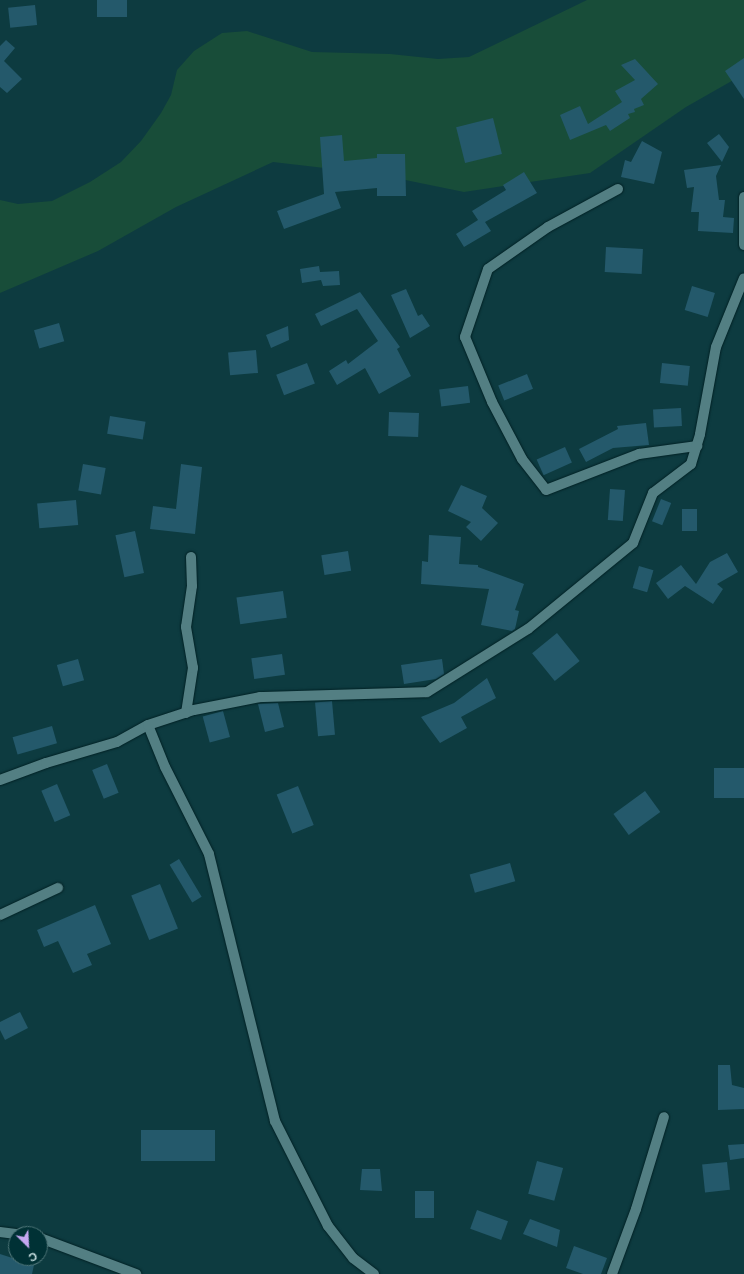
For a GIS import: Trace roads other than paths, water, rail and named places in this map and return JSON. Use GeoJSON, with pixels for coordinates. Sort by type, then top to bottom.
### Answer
{"type":"FeatureCollection","features":[{"type":"Feature","properties":{"kind":"street"},"geometry":{"type":"LineString","coordinates":[[618,189],[548,227],[488,269],[465,337],[492,402],[510,438],[522,459],[546,490],[639,454],[697,446]]}},
{"type":"Feature","properties":{"kind":"street"},"geometry":{"type":"LineString","coordinates":[[744,197],[744,245]]}},
{"type":"Feature","properties":{"kind":"street"},"geometry":{"type":"LineString","coordinates":[[0,780],[46,763],[117,742],[148,725],[186,712],[260,697],[427,692],[528,628],[633,543],[653,493],[691,464],[697,446],[716,347],[744,278]]}},
{"type":"Feature","properties":{"kind":"street"},"geometry":{"type":"LineString","coordinates":[[186,712],[193,668],[186,627],[192,586],[191,557]]}},
{"type":"Feature","properties":{"kind":"street"},"geometry":{"type":"LineString","coordinates":[[148,725],[165,767],[209,854],[275,1121],[328,1226],[353,1258],[374,1274]]}},
{"type":"Feature","properties":{"kind":"street"},"geometry":{"type":"LineString","coordinates":[[0,915],[58,888]]}},
{"type":"Feature","properties":{"kind":"street"},"geometry":{"type":"LineString","coordinates":[[612,1274],[636,1209],[664,1117]]}},
{"type":"Feature","properties":{"kind":"street"},"geometry":{"type":"LineString","coordinates":[[48,1241],[136,1274]]}}]}
